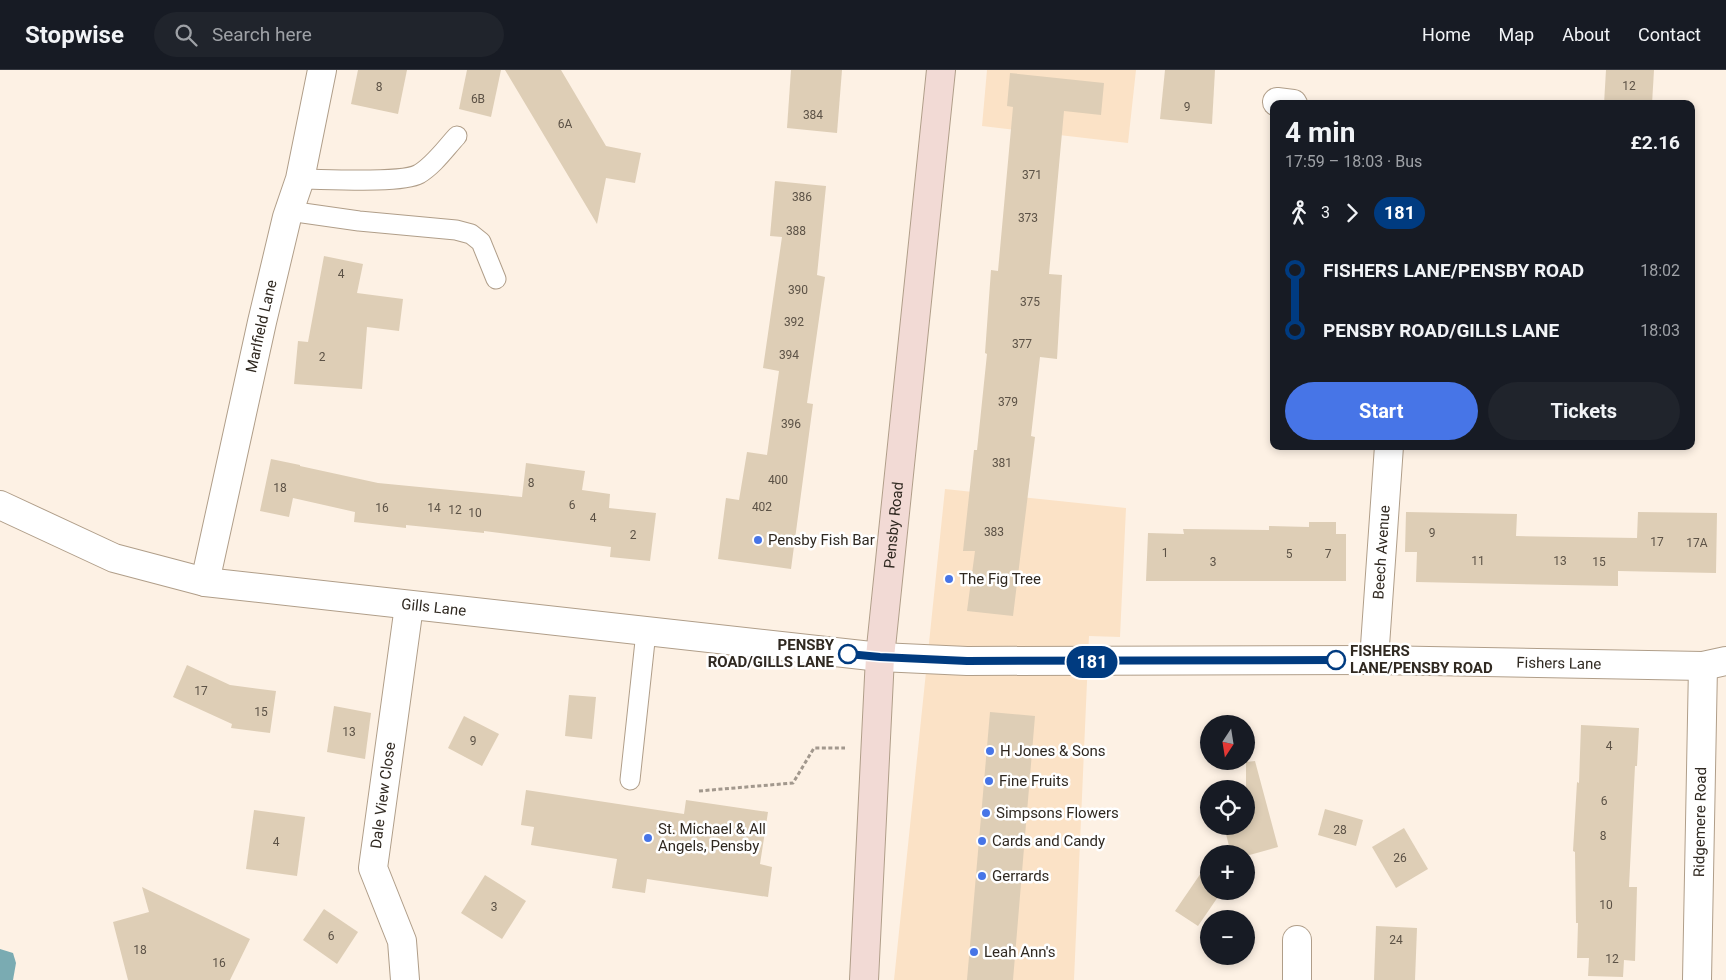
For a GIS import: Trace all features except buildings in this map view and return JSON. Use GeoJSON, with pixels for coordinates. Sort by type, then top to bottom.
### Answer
{"type":"FeatureCollection","features":[{"type":"Feature","properties":{"kind":"main road","name":"Pensby Road"},"geometry":{"type":"LineString","coordinates":[[864,980],[880,657],[941,70]]}},
{"type":"Feature","properties":{"kind":"street","name":"Marlfield Lane"},"geometry":{"type":"LineString","coordinates":[[204,582],[262,322],[289,211],[300,178],[322,70]]}},
{"type":"Feature","properties":{"kind":"street","name":"Beech Avenue"},"geometry":{"type":"LineString","coordinates":[[1374,660],[1389,450]]}},
{"type":"Feature","properties":{"kind":"street","name":"Gills Lane"},"geometry":{"type":"LineString","coordinates":[[0,505],[114,558],[204,582],[880,657]]}},
{"type":"Feature","properties":{"kind":"street","name":"Dale View Close"},"geometry":{"type":"LineString","coordinates":[[405,980],[402,941],[373,868],[409,606]]}},
{"type":"Feature","properties":{"kind":"street","name":"Fishers Lane"},"geometry":{"type":"LineString","coordinates":[[880,657],[967,661],[1070,662],[1374,660],[1714,664]]}},
{"type":"Feature","properties":{"kind":"street","name":"Ridgemere Road"},"geometry":{"type":"LineString","coordinates":[[1697,980],[1714,664]]}},
{"type":"Feature","properties":{"kind":"street"},"geometry":{"type":"LineString","coordinates":[[1296,940],[1297,980]]}},
{"type":"Feature","properties":{"kind":"lane"},"geometry":{"type":"LineString","coordinates":[[300,178],[390,180],[417,175],[428,167],[458,136]]}},
{"type":"Feature","properties":{"kind":"lane"},"geometry":{"type":"LineString","coordinates":[[289,211],[359,221],[456,230],[471,234],[481,242],[496,279]]}},
{"type":"Feature","properties":{"kind":"lane"},"geometry":{"type":"LineString","coordinates":[[630,780],[646,632]]}},
{"type":"Feature","properties":{"kind":"path"},"geometry":{"type":"LineString","coordinates":[[699,791],[793,784],[814,748],[876,748]]}},
{"type":"Feature","properties":{"kind":"shaded area"},"geometry":{"type":"Polygon","coordinates":[[[987,70],[1136,70],[1128,143],[982,126],[987,70]]]}},
{"type":"Feature","properties":{"kind":"shaded area"},"geometry":{"type":"Polygon","coordinates":[[[945,489],[1126,508],[1120,637],[1089,636],[1074,980],[894,980],[945,489]]]}},
{"type":"Feature","properties":{"kind":"water"},"geometry":{"type":"Polygon","coordinates":[[[0,949],[13,953],[16,963],[13,980],[0,980],[0,949]]]}},
{"type":"Feature","properties":{"kind":"bus line","name":"181"},"geometry":{"type":"LineString","coordinates":[[848,654],[967,661],[1336,660]]}},
{"type":"Feature","properties":{"kind":"place","name":"Pensby Fish Bar"},"geometry":{"type":"Point","coordinates":[758,540]}},
{"type":"Feature","properties":{"kind":"place","name":"The Fig Tree"},"geometry":{"type":"Point","coordinates":[949,579]}},
{"type":"Feature","properties":{"kind":"place","name":"PENSBY ROAD/GILLS LANE"},"geometry":{"type":"Point","coordinates":[848,654]}},
{"type":"Feature","properties":{"kind":"place","name":"FISHERS LANE/PENSBY ROAD"},"geometry":{"type":"Point","coordinates":[1336,660]}},
{"type":"Feature","properties":{"kind":"place","name":"H Jones & Sons"},"geometry":{"type":"Point","coordinates":[990,751]}},
{"type":"Feature","properties":{"kind":"place","name":"Fine Fruits"},"geometry":{"type":"Point","coordinates":[989,781]}},
{"type":"Feature","properties":{"kind":"place","name":"Simpsons Flowers"},"geometry":{"type":"Point","coordinates":[986,813]}},
{"type":"Feature","properties":{"kind":"place","name":"St. Michael & All Angels, Pensby"},"geometry":{"type":"Point","coordinates":[648,838]}},
{"type":"Feature","properties":{"kind":"place","name":"Cards and Candy"},"geometry":{"type":"Point","coordinates":[982,841]}},
{"type":"Feature","properties":{"kind":"place","name":"Gerrards"},"geometry":{"type":"Point","coordinates":[982,876]}},
{"type":"Feature","properties":{"kind":"place","name":"Leah Ann's"},"geometry":{"type":"Point","coordinates":[974,952]}}]}
